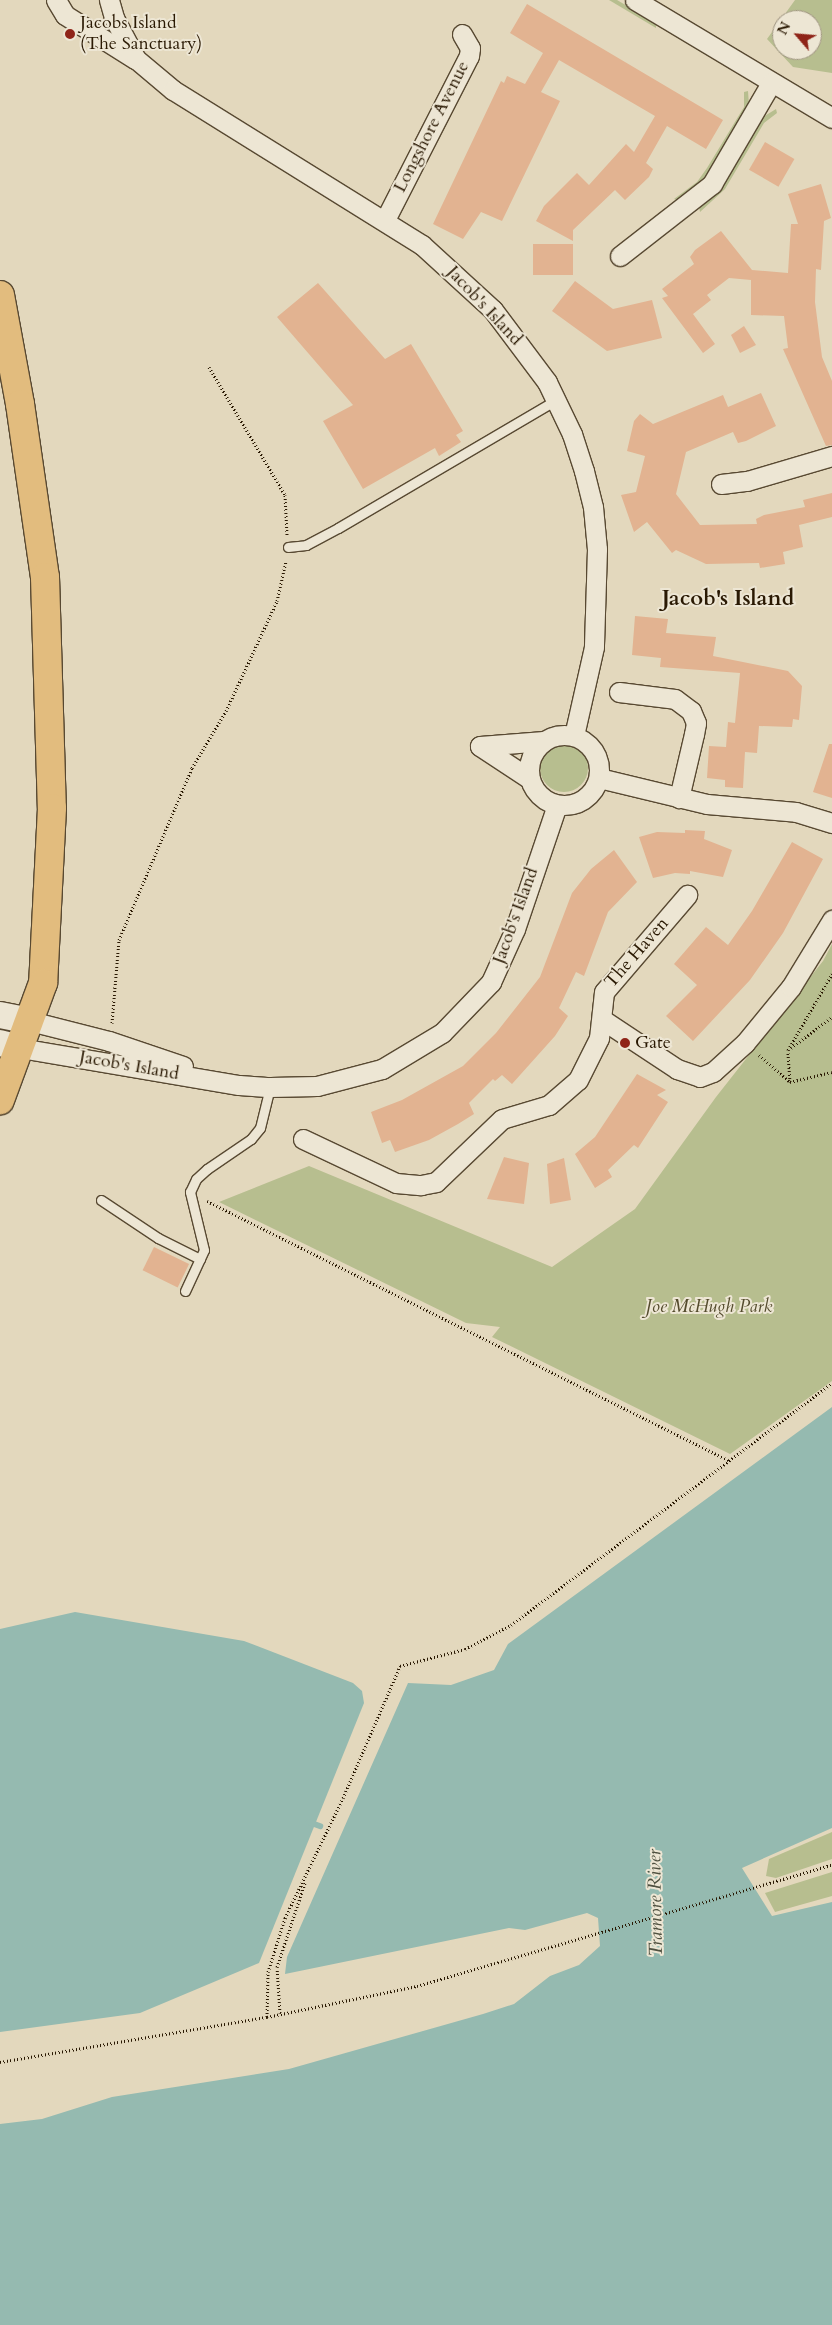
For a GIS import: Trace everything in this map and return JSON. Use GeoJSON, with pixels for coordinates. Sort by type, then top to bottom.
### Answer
{"type":"FeatureCollection","features":[{"type":"Feature","properties":{"kind":"highway"},"geometry":{"type":"LineString","coordinates":[[0,295],[20,404],[45,578],[52,808],[43,983],[30,1021],[10,1045],[0,1100]]}},
{"type":"Feature","properties":{"kind":"main road"},"geometry":{"type":"LineString","coordinates":[[0,1015],[30,1021]]}},
{"type":"Feature","properties":{"kind":"street"},"geometry":{"type":"LineString","coordinates":[[56,0],[65,15],[136,59]]}},
{"type":"Feature","properties":{"kind":"street","name":"Jacob's Island"},"geometry":{"type":"LineString","coordinates":[[109,0],[114,18],[136,59],[182,96],[385,220],[422,245],[473,289],[529,355],[556,400],[572,434],[593,507],[598,549],[594,647],[574,736]]}},
{"type":"Feature","properties":{"kind":"street"},"geometry":{"type":"LineString","coordinates":[[635,0],[832,118]]}},
{"type":"Feature","properties":{"kind":"street","name":"Longshore Avenue"},"geometry":{"type":"LineString","coordinates":[[385,220],[469,56],[470,48],[462,34]]}},
{"type":"Feature","properties":{"kind":"street"},"geometry":{"type":"LineString","coordinates":[[620,256],[712,184],[771,83]]}},
{"type":"Feature","properties":{"kind":"street"},"geometry":{"type":"LineString","coordinates":[[721,484],[747,481],[832,456]]}},
{"type":"Feature","properties":{"kind":"street"},"geometry":{"type":"LineString","coordinates":[[619,692],[675,699],[691,711],[696,723],[679,798]]}},
{"type":"Feature","properties":{"kind":"street"},"geometry":{"type":"LineString","coordinates":[[530,779],[531,758],[544,741],[553,736],[574,736],[592,748],[597,757],[599,778],[595,788],[580,802],[557,805],[541,796],[530,779],[480,746],[544,741]]}},
{"type":"Feature","properties":{"kind":"street"},"geometry":{"type":"LineString","coordinates":[[599,778],[679,798],[721,806],[796,812],[832,824]]}},
{"type":"Feature","properties":{"kind":"street","name":"Jacob's Island"},"geometry":{"type":"LineString","coordinates":[[10,1045],[239,1085],[270,1087],[316,1086],[382,1069],[428,1044],[468,1009],[491,982],[504,956],[557,805]]}},
{"type":"Feature","properties":{"kind":"street","name":"The Haven"},"geometry":{"type":"LineString","coordinates":[[303,1139],[396,1183],[421,1185],[436,1182],[502,1119],[549,1104],[571,1087],[591,1056],[603,1020],[602,1001],[609,984],[687,894]]}},
{"type":"Feature","properties":{"kind":"street"},"geometry":{"type":"LineString","coordinates":[[603,1020],[677,1069],[700,1077],[713,1072],[745,1043],[791,987],[832,920]]}},
{"type":"Feature","properties":{"kind":"street","name":"Jacob's Island"},"geometry":{"type":"LineString","coordinates":[[30,1021],[109,1041],[239,1085]]}},
{"type":"Feature","properties":{"kind":"lane"},"geometry":{"type":"LineString","coordinates":[[288,547],[306,545],[338,528],[556,400]]}},
{"type":"Feature","properties":{"kind":"lane"},"geometry":{"type":"LineString","coordinates":[[186,1291],[204,1250],[190,1192],[196,1179],[251,1139],[260,1128],[270,1087]]}},
{"type":"Feature","properties":{"kind":"lane"},"geometry":{"type":"LineString","coordinates":[[101,1200],[158,1238],[200,1259]]}},
{"type":"Feature","properties":{"kind":"path"},"geometry":{"type":"LineString","coordinates":[[109,1041],[120,940],[192,768],[226,711],[277,601],[288,547],[285,495],[209,367]]}},
{"type":"Feature","properties":{"kind":"path"},"geometry":{"type":"LineString","coordinates":[[790,1082],[788,1050],[832,974]]}},
{"type":"Feature","properties":{"kind":"path"},"geometry":{"type":"LineString","coordinates":[[788,1050],[832,1018]]}},
{"type":"Feature","properties":{"kind":"path"},"geometry":{"type":"LineString","coordinates":[[745,1043],[790,1082]]}},
{"type":"Feature","properties":{"kind":"path"},"geometry":{"type":"LineString","coordinates":[[790,1082],[832,1072]]}},
{"type":"Feature","properties":{"kind":"path"},"geometry":{"type":"LineString","coordinates":[[190,1192],[728,1460]]}},
{"type":"Feature","properties":{"kind":"path"},"geometry":{"type":"LineString","coordinates":[[280,2014],[277,1967],[305,1882],[400,1666],[465,1649],[511,1626],[832,1383]]}},
{"type":"Feature","properties":{"kind":"path"},"geometry":{"type":"LineString","coordinates":[[0,2062],[280,2014],[417,1986],[577,1937],[832,1865]]}},
{"type":"Feature","properties":{"kind":"path"},"geometry":{"type":"LineString","coordinates":[[267,2016],[268,1972],[273,1950],[297,1888],[305,1882]]}},
{"type":"Feature","properties":{"kind":"green space"},"geometry":{"type":"Polygon","coordinates":[[[609,0],[617,0],[656,23],[656,28],[609,0]]]}},
{"type":"Feature","properties":{"kind":"green space"},"geometry":{"type":"Polygon","coordinates":[[[795,0],[832,0],[832,73],[793,67],[786,60],[822,60],[822,10],[788,10],[795,0]]]}},
{"type":"Feature","properties":{"kind":"green space"},"geometry":{"type":"Polygon","coordinates":[[[772,32],[772,44],[767,39],[772,32]]]}},
{"type":"Feature","properties":{"kind":"green space"},"geometry":{"type":"Polygon","coordinates":[[[748,91],[749,105],[707,177],[680,201],[674,199],[697,182],[707,168],[744,107],[744,92],[748,91]]]}},
{"type":"Feature","properties":{"kind":"green space"},"geometry":{"type":"Polygon","coordinates":[[[776,109],[777,113],[764,123],[725,189],[700,212],[699,207],[714,194],[763,117],[776,109]]]}},
{"type":"Feature","properties":{"kind":"green space"},"geometry":{"type":"Polygon","coordinates":[[[559,744],[569,744],[581,751],[588,763],[588,773],[581,785],[569,792],[559,792],[551,788],[544,781],[540,773],[540,763],[544,755],[551,748],[559,744]]]}},
{"type":"Feature","properties":{"kind":"green space","name":"Joe McHugh Park"},"geometry":{"type":"Polygon","coordinates":[[[832,944],[832,1381],[730,1454],[492,1337],[500,1327],[466,1323],[219,1202],[309,1166],[552,1267],[635,1209],[716,1097],[823,961],[832,944]]]}},
{"type":"Feature","properties":{"kind":"green space"},"geometry":{"type":"Polygon","coordinates":[[[832,1832],[832,1859],[776,1878],[766,1876],[769,1859],[832,1832]]]}},
{"type":"Feature","properties":{"kind":"green space"},"geometry":{"type":"Polygon","coordinates":[[[832,1872],[832,1896],[775,1912],[765,1893],[832,1872]]]}},
{"type":"Feature","properties":{"kind":"water","name":"Tramore River"},"geometry":{"type":"Polygon","coordinates":[[[832,1407],[832,1828],[742,1868],[772,1916],[832,1902],[832,2325],[0,2325],[0,2124],[42,2119],[112,2097],[289,2069],[483,2014],[514,2004],[550,1976],[579,1965],[600,1946],[598,1918],[587,1913],[525,1930],[509,1928],[285,1974],[287,1957],[408,1683],[451,1685],[494,1670],[508,1644],[832,1407]]]}},
{"type":"Feature","properties":{"kind":"water"},"geometry":{"type":"Polygon","coordinates":[[[75,1612],[244,1641],[353,1683],[362,1691],[364,1703],[259,1963],[140,2013],[0,2032],[0,1629],[75,1612]]]}},
{"type":"Feature","properties":{"kind":"building"},"geometry":{"type":"Polygon","coordinates":[[[527,4],[723,120],[706,149],[667,126],[646,163],[653,169],[649,177],[625,200],[615,190],[573,230],[573,241],[536,221],[544,206],[577,173],[589,185],[626,144],[634,152],[655,116],[559,60],[541,92],[560,101],[502,221],[481,212],[463,239],[433,224],[501,81],[504,83],[507,76],[525,84],[543,53],[510,33],[527,4]]]}},
{"type":"Feature","properties":{"kind":"building"},"geometry":{"type":"Polygon","coordinates":[[[765,142],[794,159],[778,187],[749,170],[765,142]]]}},
{"type":"Feature","properties":{"kind":"building"},"geometry":{"type":"Polygon","coordinates":[[[821,184],[831,218],[824,221],[821,270],[816,269],[815,302],[822,357],[832,381],[832,445],[826,446],[783,349],[788,348],[784,316],[751,315],[751,280],[729,278],[707,295],[711,300],[693,314],[715,344],[703,353],[662,298],[668,296],[662,289],[694,264],[690,257],[695,250],[721,231],[752,270],[788,273],[791,224],[798,224],[788,194],[821,184]]]}},
{"type":"Feature","properties":{"kind":"building"},"geometry":{"type":"Polygon","coordinates":[[[533,244],[573,244],[573,275],[533,275],[533,244]]]}},
{"type":"Feature","properties":{"kind":"building"},"geometry":{"type":"Polygon","coordinates":[[[575,281],[613,309],[652,300],[662,338],[607,351],[552,311],[575,281]]]}},
{"type":"Feature","properties":{"kind":"building"},"geometry":{"type":"Polygon","coordinates":[[[318,283],[385,359],[411,344],[463,431],[456,435],[461,442],[439,456],[435,448],[363,489],[323,421],[353,405],[277,317],[318,283]]]}},
{"type":"Feature","properties":{"kind":"building"},"geometry":{"type":"Polygon","coordinates":[[[744,326],[756,345],[740,353],[731,335],[744,326]]]}},
{"type":"Feature","properties":{"kind":"building"},"geometry":{"type":"Polygon","coordinates":[[[761,393],[776,426],[738,443],[733,432],[686,452],[676,494],[700,525],[757,524],[756,519],[764,515],[805,507],[803,500],[832,493],[832,517],[799,525],[803,547],[783,552],[785,564],[760,568],[759,563],[706,564],[676,550],[672,553],[647,522],[634,532],[621,495],[636,492],[645,456],[627,451],[634,421],[640,414],[653,424],[723,395],[728,407],[761,393]]]}},
{"type":"Feature","properties":{"kind":"building"},"geometry":{"type":"Polygon","coordinates":[[[635,616],[668,619],[666,633],[716,637],[713,656],[788,671],[802,686],[799,720],[793,719],[792,727],[759,726],[757,753],[745,752],[743,788],[725,787],[725,780],[707,778],[709,746],[726,747],[728,722],[735,723],[740,673],[660,667],[661,658],[632,655],[635,616]]]}},
{"type":"Feature","properties":{"kind":"building"},"geometry":{"type":"Polygon","coordinates":[[[829,744],[832,744],[832,798],[813,792],[829,744]]]}},
{"type":"Feature","properties":{"kind":"building"},"geometry":{"type":"Polygon","coordinates":[[[685,830],[705,831],[704,839],[732,850],[723,877],[690,871],[690,874],[675,873],[653,878],[639,837],[657,832],[685,833],[685,830]]]}},
{"type":"Feature","properties":{"kind":"building"},"geometry":{"type":"Polygon","coordinates":[[[792,842],[823,859],[783,933],[750,980],[693,1041],[666,1016],[697,985],[674,964],[706,927],[728,945],[752,911],[792,842]]]}},
{"type":"Feature","properties":{"kind":"building"},"geometry":{"type":"Polygon","coordinates":[[[614,850],[637,882],[608,912],[584,976],[576,972],[559,1008],[568,1016],[555,1036],[512,1084],[502,1075],[495,1081],[493,1079],[469,1103],[474,1114],[458,1124],[429,1140],[395,1152],[390,1140],[382,1143],[371,1112],[402,1100],[463,1066],[496,1033],[540,977],[572,893],[591,869],[614,850]]]}},
{"type":"Feature","properties":{"kind":"building"},"geometry":{"type":"Polygon","coordinates":[[[637,1074],[666,1090],[657,1095],[668,1102],[638,1148],[634,1145],[608,1170],[612,1177],[595,1188],[575,1154],[595,1137],[637,1074]]]}},
{"type":"Feature","properties":{"kind":"building"},"geometry":{"type":"Polygon","coordinates":[[[504,1157],[529,1163],[524,1204],[487,1199],[504,1157]]]}},
{"type":"Feature","properties":{"kind":"building"},"geometry":{"type":"Polygon","coordinates":[[[564,1158],[571,1200],[550,1204],[547,1164],[564,1158]]]}},
{"type":"Feature","properties":{"kind":"building"},"geometry":{"type":"Polygon","coordinates":[[[154,1247],[189,1264],[178,1287],[143,1270],[154,1247]]]}},
{"type":"Feature","properties":{"kind":"waterway"},"geometry":{"type":"LineString","coordinates":[[309,1822],[320,1826]]}},
{"type":"Feature","properties":{"kind":"place","name":"Jacobs Island (The Sanctuary)"},"geometry":{"type":"Point","coordinates":[70,34]}},
{"type":"Feature","properties":{"kind":"place","name":"Gate"},"geometry":{"type":"Point","coordinates":[625,1043]}},
{"type":"Feature","properties":{"kind":"district","name":"Jacob's Island"},"geometry":{"type":"Point","coordinates":[728,599]}}]}
